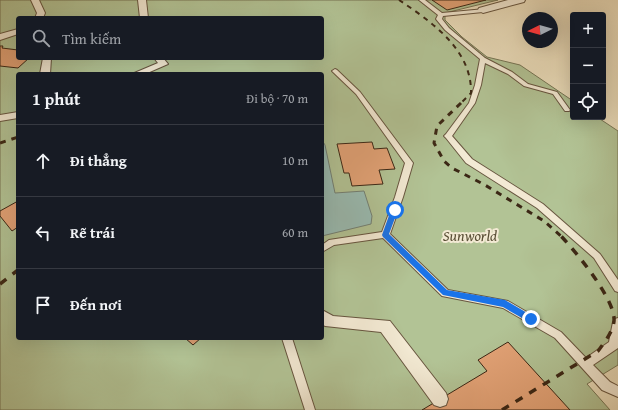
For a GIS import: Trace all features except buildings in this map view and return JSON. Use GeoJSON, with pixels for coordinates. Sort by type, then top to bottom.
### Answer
{"type":"FeatureCollection","features":[{"type":"Feature","properties":{"kind":"street"},"geometry":{"type":"LineString","coordinates":[[35,0],[41,13],[40,16]]}},
{"type":"Feature","properties":{"kind":"street"},"geometry":{"type":"LineString","coordinates":[[142,0],[144,16]]}},
{"type":"Feature","properties":{"kind":"street"},"geometry":{"type":"LineString","coordinates":[[483,10],[516,0]]}},
{"type":"Feature","properties":{"kind":"street"},"geometry":{"type":"LineString","coordinates":[[0,37],[16,32]]}},
{"type":"Feature","properties":{"kind":"street"},"geometry":{"type":"LineString","coordinates":[[45,72],[47,60]]}},
{"type":"Feature","properties":{"kind":"street"},"geometry":{"type":"LineString","coordinates":[[142,72],[164,64],[160,60]]}},
{"type":"Feature","properties":{"kind":"street"},"geometry":{"type":"LineString","coordinates":[[0,118],[16,115]]}},
{"type":"Feature","properties":{"kind":"street"},"geometry":{"type":"LineString","coordinates":[[324,318],[330,322],[385,326],[440,399]]}},
{"type":"Feature","properties":{"kind":"lane"},"geometry":{"type":"LineString","coordinates":[[422,0],[441,14],[483,10]]}},
{"type":"Feature","properties":{"kind":"lane"},"geometry":{"type":"LineString","coordinates":[[441,14],[439,19],[447,29],[483,59],[510,73],[526,85],[554,93],[567,110]]}},
{"type":"Feature","properties":{"kind":"lane"},"geometry":{"type":"LineString","coordinates":[[483,59],[478,85],[472,103],[448,136],[469,161],[540,206],[597,256],[618,288]]}},
{"type":"Feature","properties":{"kind":"lane"},"geometry":{"type":"LineString","coordinates":[[336,71],[358,93],[408,163],[399,197],[385,235]]}},
{"type":"Feature","properties":{"kind":"lane"},"geometry":{"type":"LineString","coordinates":[[324,248],[332,242],[385,235]]}},
{"type":"Feature","properties":{"kind":"lane"},"geometry":{"type":"LineString","coordinates":[[385,235],[445,293],[505,304],[558,335],[606,386],[618,392]]}},
{"type":"Feature","properties":{"kind":"lane"},"geometry":{"type":"LineString","coordinates":[[585,364],[614,345],[618,322]]}},
{"type":"Feature","properties":{"kind":"lane"},"geometry":{"type":"LineString","coordinates":[[288,340],[310,410]]}},
{"type":"Feature","properties":{"kind":"green space","name":"Sunworld"},"geometry":{"type":"Polygon","coordinates":[[[0,0],[498,0],[445,13],[445,20],[462,37],[487,57],[520,65],[570,99],[570,120],[602,120],[618,131],[618,365],[587,384],[610,410],[0,410],[0,0]]]}},
{"type":"Feature","properties":{"kind":"water"},"geometry":{"type":"Polygon","coordinates":[[[324,143],[335,193],[364,191],[372,216],[371,224],[324,236],[324,143]]]}},
{"type":"Feature","properties":{"kind":"railway"},"geometry":{"type":"LineString","coordinates":[[399,0],[437,28],[457,50],[465,63],[470,78],[471,93],[461,103]]}},
{"type":"Feature","properties":{"kind":"railway"},"geometry":{"type":"LineString","coordinates":[[461,103],[437,126],[434,143],[444,161],[452,168],[485,185],[544,221],[561,237]]}},
{"type":"Feature","properties":{"kind":"railway"},"geometry":{"type":"LineString","coordinates":[[0,143],[16,138]]}},
{"type":"Feature","properties":{"kind":"railway"},"geometry":{"type":"LineString","coordinates":[[502,410],[598,351],[612,329],[614,321],[613,312],[609,301],[594,277],[561,237]]}},
{"type":"Feature","properties":{"kind":"railway"},"geometry":{"type":"LineString","coordinates":[[0,284],[16,272]]}},
{"type":"Feature","properties":{"kind":"route"},"geometry":{"type":"LineString","coordinates":[[395,210],[385,235],[445,293],[505,304],[531,319]]}}]}
